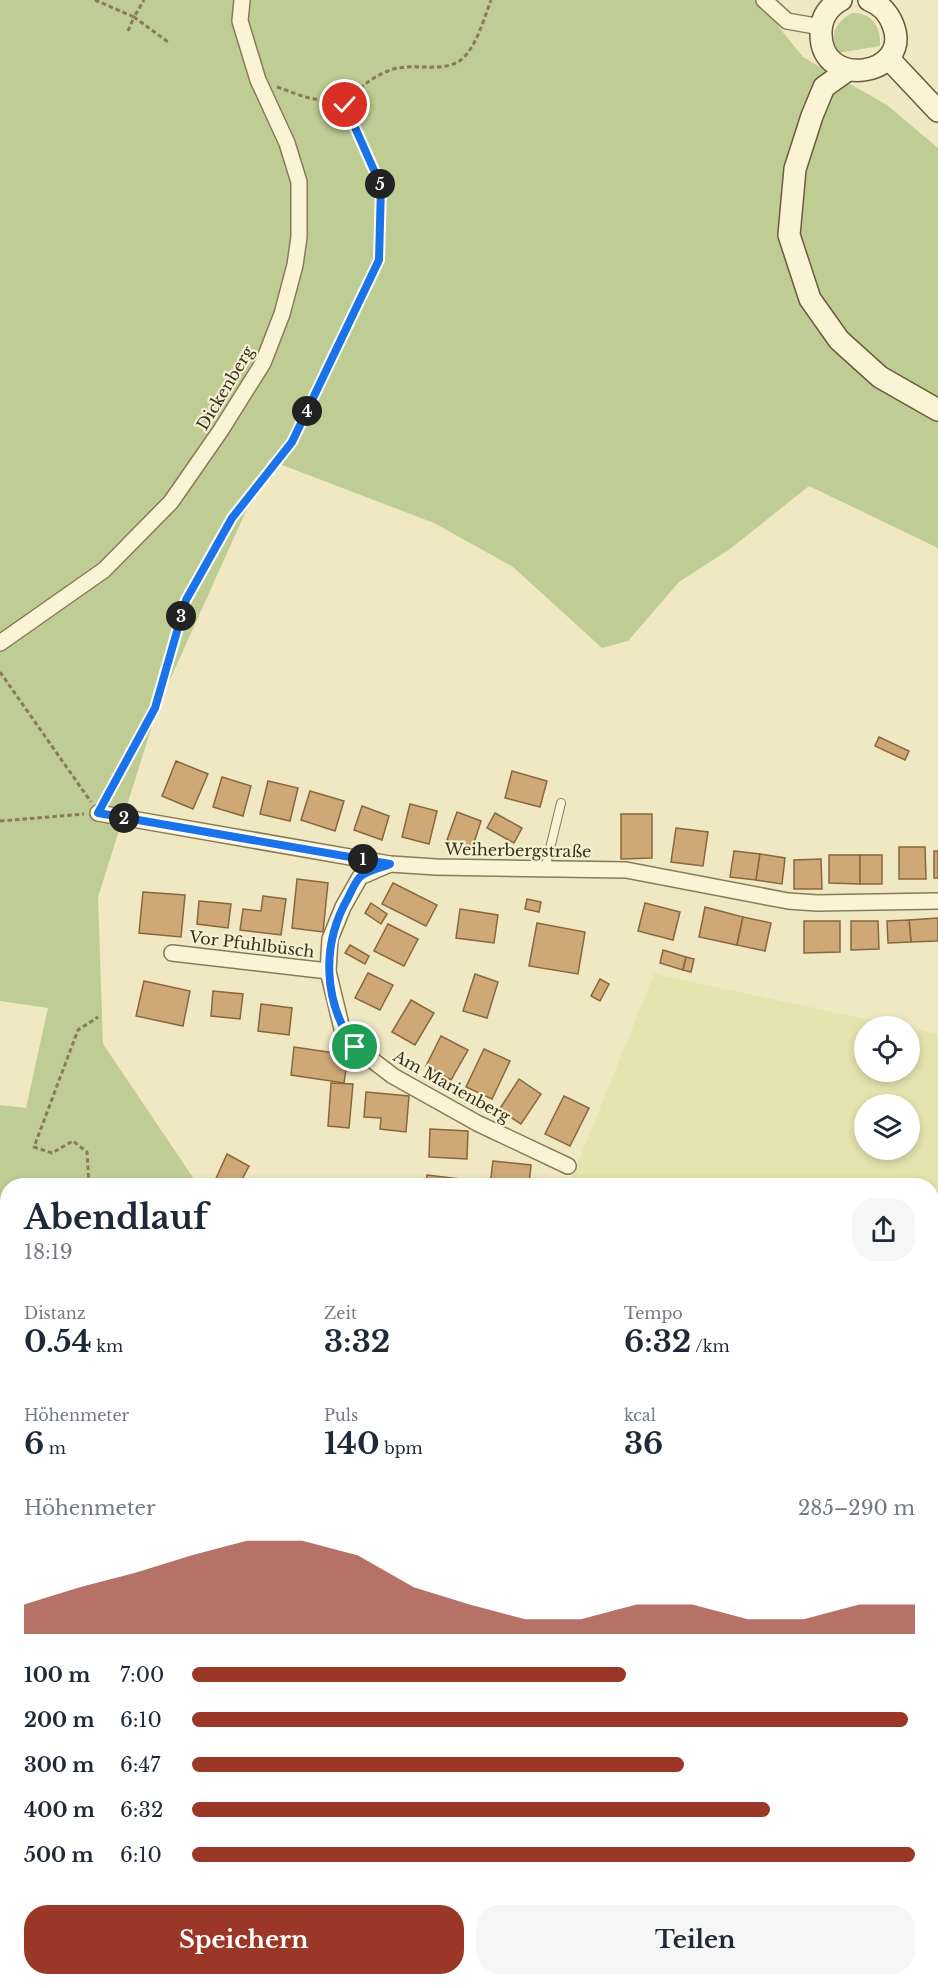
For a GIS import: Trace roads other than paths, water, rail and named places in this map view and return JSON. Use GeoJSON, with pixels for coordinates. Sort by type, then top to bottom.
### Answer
{"type":"FeatureCollection","features":[{"type":"Feature","properties":{"kind":"street","name":"Dickenberg"},"geometry":{"type":"LineString","coordinates":[[0,643],[104,570],[171,502],[263,363],[282,314],[295,265],[299,237],[299,182],[287,143],[258,80],[240,21],[242,0]]}},
{"type":"Feature","properties":{"kind":"street"},"geometry":{"type":"LineString","coordinates":[[764,0],[787,21],[821,27]]}},
{"type":"Feature","properties":{"kind":"street"},"geometry":{"type":"LineString","coordinates":[[841,0],[825,12],[820,42],[825,55],[835,64],[848,70],[863,71],[877,67],[889,59],[895,44],[895,29],[889,15],[879,4],[868,0]]}},
{"type":"Feature","properties":{"kind":"street"},"geometry":{"type":"LineString","coordinates":[[889,59],[938,111]]}},
{"type":"Feature","properties":{"kind":"street"},"geometry":{"type":"LineString","coordinates":[[848,70],[824,87],[812,116],[795,169],[789,235],[810,299],[839,340],[880,377],[938,410]]}},
{"type":"Feature","properties":{"kind":"street","name":"Weiherbergstraße"},"geometry":{"type":"LineString","coordinates":[[98,813],[390,864],[436,867],[626,870],[788,901],[817,903],[938,901]]}},
{"type":"Feature","properties":{"kind":"street","name":"Am Marienberg"},"geometry":{"type":"LineString","coordinates":[[390,864],[360,877],[343,907],[330,939],[328,971],[342,1029],[355,1047],[393,1076],[477,1123],[568,1166]]}},
{"type":"Feature","properties":{"kind":"street","name":"Vor Pfuhlbüsch"},"geometry":{"type":"LineString","coordinates":[[172,953],[328,971]]}},
{"type":"Feature","properties":{"kind":"lane"},"geometry":{"type":"LineString","coordinates":[[545,869],[561,803]]}}]}
